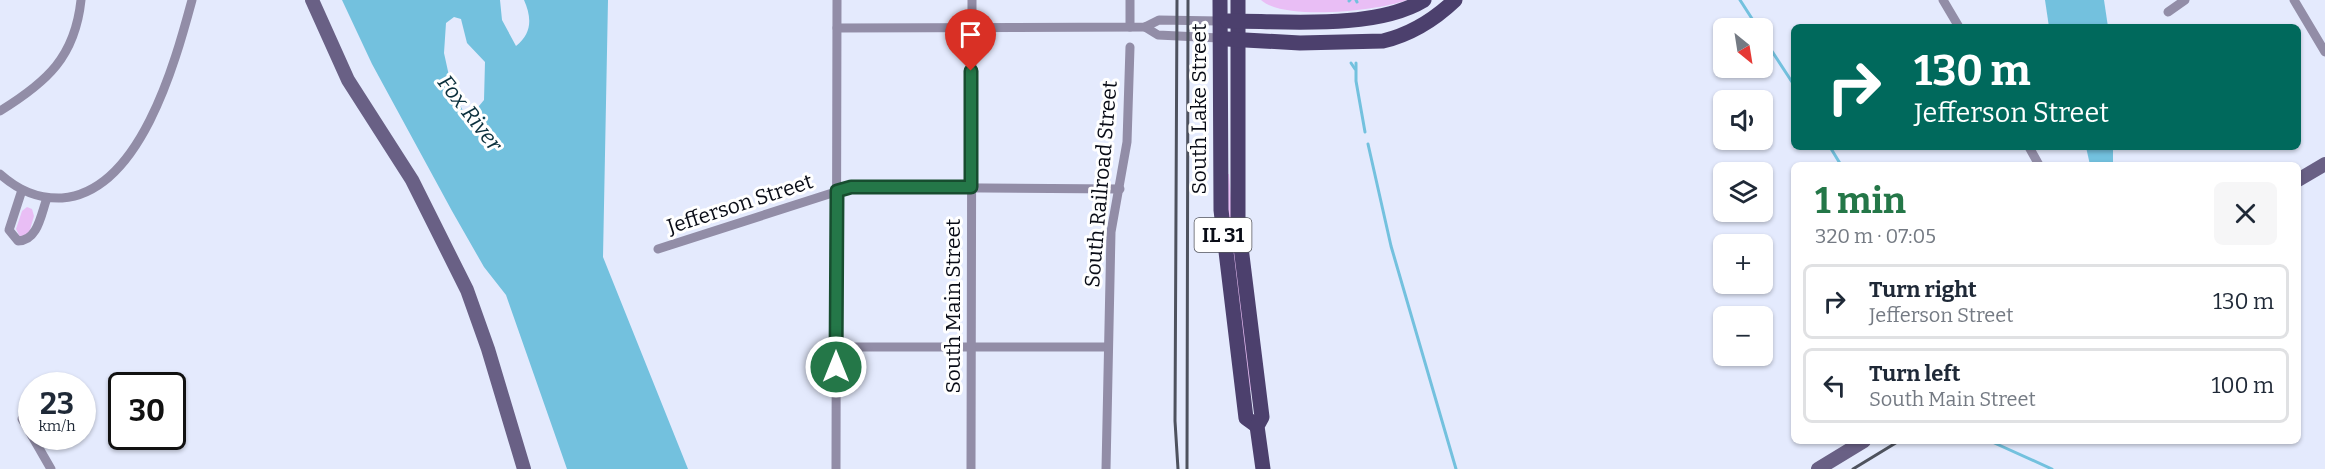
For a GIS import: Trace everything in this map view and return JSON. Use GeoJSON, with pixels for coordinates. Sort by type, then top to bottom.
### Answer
{"type":"FeatureCollection","features":[{"type":"Feature","properties":{"kind":"main road","name":"South Lake Street"},"geometry":{"type":"LineString","coordinates":[[1220,0],[1220,176],[1224,249],[1246,418],[1257,426]]}},
{"type":"Feature","properties":{"kind":"main road","name":"South Lake Street"},"geometry":{"type":"LineString","coordinates":[[1238,0],[1238,223],[1262,417],[1257,426],[1263,469]]}},
{"type":"Feature","properties":{"kind":"main road"},"geometry":{"type":"LineString","coordinates":[[1219,21],[1368,19],[1402,11],[1424,0]]}},
{"type":"Feature","properties":{"kind":"main road"},"geometry":{"type":"LineString","coordinates":[[1219,38],[1300,43],[1383,41],[1432,20],[1455,0]]}},
{"type":"Feature","properties":{"kind":"street"},"geometry":{"type":"LineString","coordinates":[[0,111],[37,86],[61,62],[74,38],[81,0]]}},
{"type":"Feature","properties":{"kind":"street"},"geometry":{"type":"LineString","coordinates":[[0,174],[22,190],[47,198],[87,192],[117,172],[168,81],[192,0]]}},
{"type":"Feature","properties":{"kind":"street"},"geometry":{"type":"LineString","coordinates":[[312,0],[348,80],[412,180],[467,290],[488,349],[524,469]]}},
{"type":"Feature","properties":{"kind":"street"},"geometry":{"type":"LineString","coordinates":[[836,469],[837,0]]}},
{"type":"Feature","properties":{"kind":"street","name":"South Main Street"},"geometry":{"type":"LineString","coordinates":[[971,469],[972,0]]}},
{"type":"Feature","properties":{"kind":"street"},"geometry":{"type":"LineString","coordinates":[[1130,0],[1130,27]]}},
{"type":"Feature","properties":{"kind":"street"},"geometry":{"type":"LineString","coordinates":[[1943,0],[1957,24]]}},
{"type":"Feature","properties":{"kind":"street"},"geometry":{"type":"LineString","coordinates":[[2168,12],[2185,0]]}},
{"type":"Feature","properties":{"kind":"street"},"geometry":{"type":"LineString","coordinates":[[2294,0],[2325,52]]}},
{"type":"Feature","properties":{"kind":"street"},"geometry":{"type":"LineString","coordinates":[[837,28],[1145,27],[1159,20],[1219,21]]}},
{"type":"Feature","properties":{"kind":"street"},"geometry":{"type":"LineString","coordinates":[[1145,27],[1158,35],[1219,38]]}},
{"type":"Feature","properties":{"kind":"street","name":"South Railroad Street"},"geometry":{"type":"LineString","coordinates":[[1106,469],[1111,232],[1127,142],[1130,47]]}},
{"type":"Feature","properties":{"kind":"street"},"geometry":{"type":"LineString","coordinates":[[2301,178],[2325,164]]}},
{"type":"Feature","properties":{"kind":"street","name":"Jefferson Street"},"geometry":{"type":"LineString","coordinates":[[658,249],[851,187],[1120,189]]}},
{"type":"Feature","properties":{"kind":"street"},"geometry":{"type":"LineString","coordinates":[[22,190],[9,230],[18,241],[27,240],[33,235],[47,198]]}},
{"type":"Feature","properties":{"kind":"street"},"geometry":{"type":"LineString","coordinates":[[836,347],[1107,347]]}},
{"type":"Feature","properties":{"kind":"street"},"geometry":{"type":"LineString","coordinates":[[1818,469],[1859,444]]}},
{"type":"Feature","properties":{"kind":"street"},"geometry":{"type":"LineString","coordinates":[[40,450],[51,469]]}},
{"type":"Feature","properties":{"kind":"shaded area"},"geometry":{"type":"Polygon","coordinates":[[[1261,0],[1407,0],[1375,8],[1310,12],[1289,10],[1261,0]]]}},
{"type":"Feature","properties":{"kind":"shaded area"},"geometry":{"type":"Polygon","coordinates":[[[1225,174],[1229,174],[1236,258],[1253,390],[1250,390],[1234,287],[1225,174]]]}},
{"type":"Feature","properties":{"kind":"shaded area"},"geometry":{"type":"Polygon","coordinates":[[[27,207],[32,209],[34,216],[29,233],[20,237],[16,229],[22,211],[27,207]]]}},
{"type":"Feature","properties":{"kind":"water","name":"Fox River"},"geometry":{"type":"Polygon","coordinates":[[[342,0],[500,0],[502,20],[516,46],[525,36],[529,25],[524,0],[608,0],[603,257],[688,469],[567,469],[506,295],[484,267],[372,64],[342,0]],[[454,17],[446,23],[444,53],[451,85],[464,113],[474,112],[484,100],[485,62],[467,43],[461,19],[454,17]]]}},
{"type":"Feature","properties":{"kind":"water"},"geometry":{"type":"Polygon","coordinates":[[[2045,0],[2104,0],[2108,24],[2049,24],[2045,0]]]}},
{"type":"Feature","properties":{"kind":"water"},"geometry":{"type":"Polygon","coordinates":[[[2087,150],[2113,150],[2113,162],[2089,162],[2087,150]]]}},
{"type":"Feature","properties":{"kind":"waterway"},"geometry":{"type":"LineString","coordinates":[[1740,0],[1752,18]]}},
{"type":"Feature","properties":{"kind":"waterway"},"geometry":{"type":"LineString","coordinates":[[1773,53],[1791,80]]}},
{"type":"Feature","properties":{"kind":"waterway"},"geometry":{"type":"LineString","coordinates":[[1351,63],[1355,69]]}},
{"type":"Feature","properties":{"kind":"waterway"},"geometry":{"type":"LineString","coordinates":[[1356,63],[1356,81],[1365,132]]}},
{"type":"Feature","properties":{"kind":"waterway"},"geometry":{"type":"LineString","coordinates":[[1368,144],[1391,246],[1456,469]]}},
{"type":"Feature","properties":{"kind":"waterway"},"geometry":{"type":"LineString","coordinates":[[1832,150],[1839,162]]}},
{"type":"Feature","properties":{"kind":"waterway"},"geometry":{"type":"LineString","coordinates":[[1997,444],[2052,469]]}},
{"type":"Feature","properties":{"kind":"railway"},"geometry":{"type":"LineString","coordinates":[[1177,0],[1175,421],[1178,469]]}},
{"type":"Feature","properties":{"kind":"railway"},"geometry":{"type":"LineString","coordinates":[[1187,469],[1188,0]]}},
{"type":"Feature","properties":{"kind":"railway"},"geometry":{"type":"LineString","coordinates":[[1853,469],[1894,444]]}},
{"type":"Feature","properties":{"kind":"route"},"geometry":{"type":"LineString","coordinates":[[836,367],[837,191],[851,187],[971,187],[971,71]]}}]}
